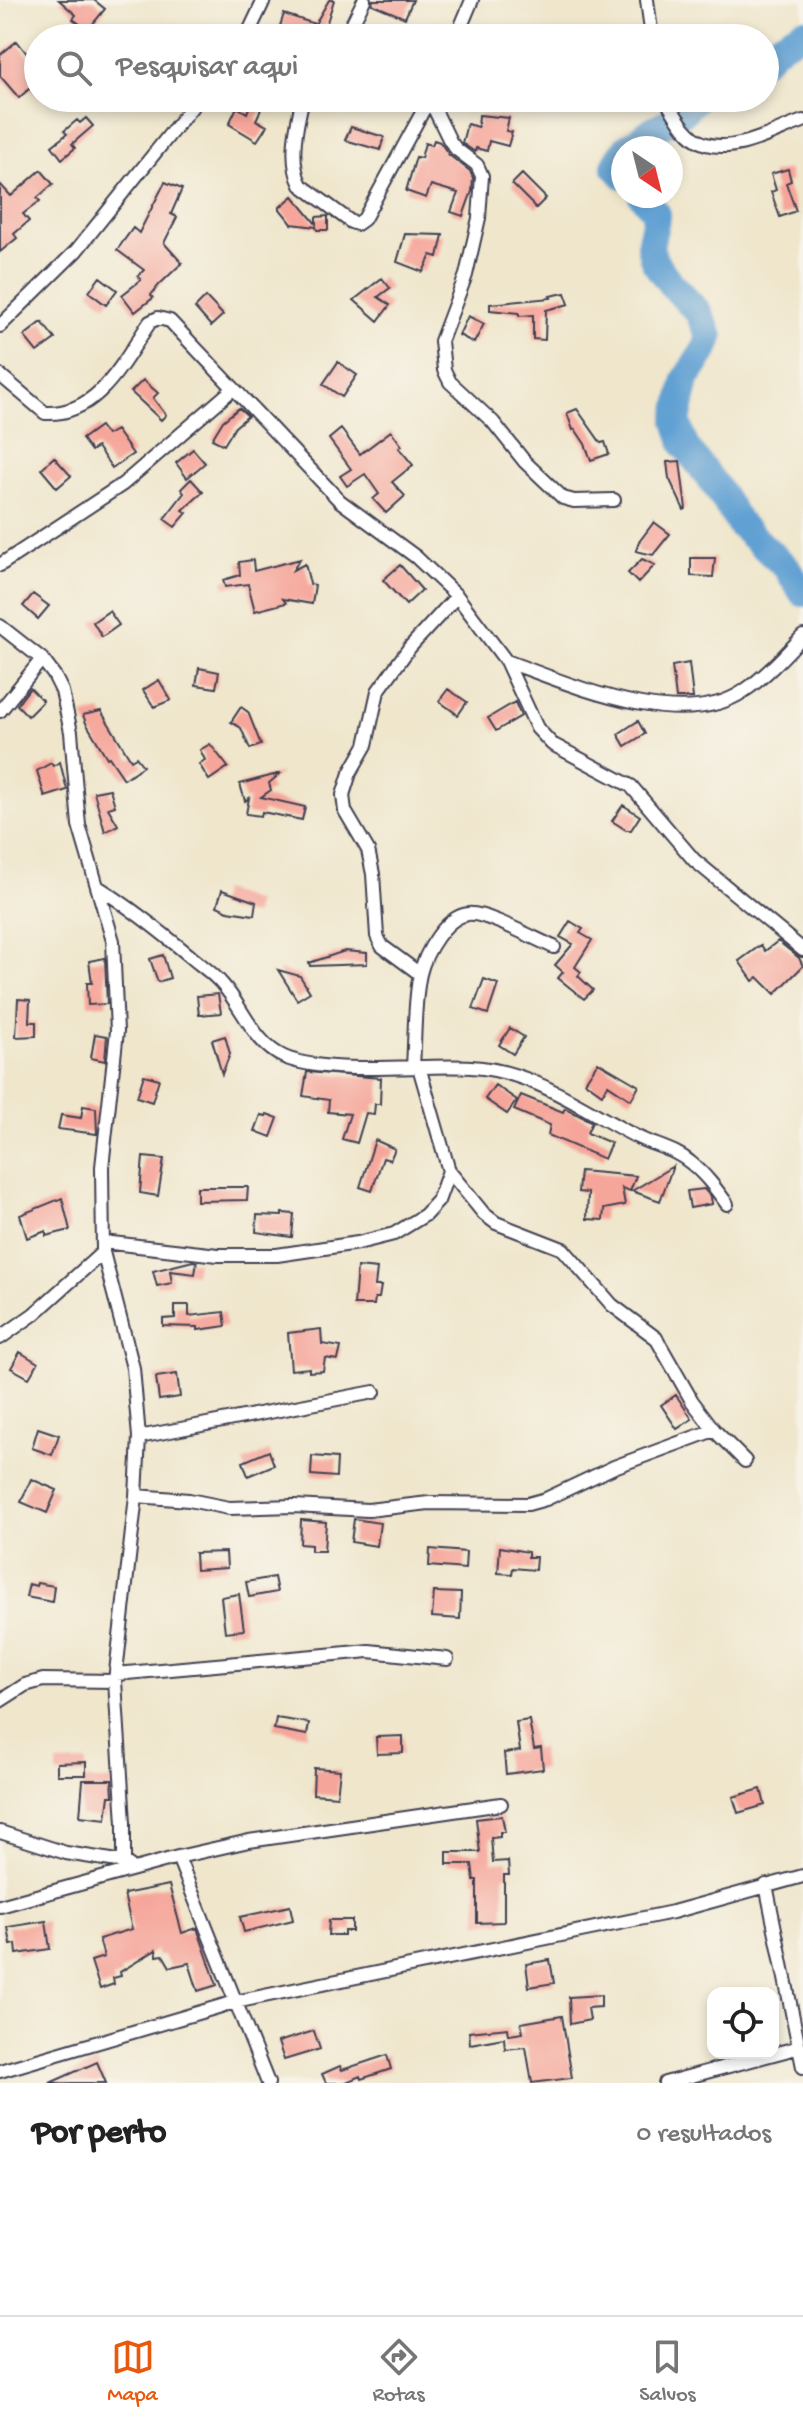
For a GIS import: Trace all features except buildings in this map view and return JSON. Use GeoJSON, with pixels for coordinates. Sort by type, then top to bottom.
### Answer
{"type":"FeatureCollection","features":[{"type":"Feature","properties":{"kind":"street"},"geometry":{"type":"LineString","coordinates":[[253,24],[264,0]]}},
{"type":"Feature","properties":{"kind":"street"},"geometry":{"type":"LineString","coordinates":[[352,24],[364,0]]}},
{"type":"Feature","properties":{"kind":"street"},"geometry":{"type":"LineString","coordinates":[[462,24],[472,0]]}},
{"type":"Feature","properties":{"kind":"street"},"geometry":{"type":"LineString","coordinates":[[647,0],[650,24]]}},
{"type":"Feature","properties":{"kind":"street"},"geometry":{"type":"LineString","coordinates":[[0,326],[76,251],[188,112]]}},
{"type":"Feature","properties":{"kind":"street"},"geometry":{"type":"LineString","coordinates":[[299,112],[296,176],[301,185],[357,224],[364,219],[422,112]]}},
{"type":"Feature","properties":{"kind":"street"},"geometry":{"type":"LineString","coordinates":[[437,112],[450,141],[477,165],[482,176],[479,218],[466,275],[441,341],[444,370],[450,382],[493,422],[525,462],[563,498],[574,501],[614,500]]}},
{"type":"Feature","properties":{"kind":"street"},"geometry":{"type":"LineString","coordinates":[[673,112],[693,137],[705,144],[747,142],[803,121]]}},
{"type":"Feature","properties":{"kind":"street"},"geometry":{"type":"LineString","coordinates":[[0,375],[45,413],[72,411],[89,402],[106,387],[150,322],[158,318],[170,321],[340,501],[416,557],[457,596],[506,661],[519,693],[543,736],[552,744],[631,786],[694,860],[803,950]]}},
{"type":"Feature","properties":{"kind":"street"},"geometry":{"type":"LineString","coordinates":[[0,565],[123,484],[233,389]]}},
{"type":"Feature","properties":{"kind":"street"},"geometry":{"type":"LineString","coordinates":[[420,974],[382,946],[377,936],[373,874],[368,850],[345,811],[343,795],[350,773],[366,745],[378,691],[410,647],[457,596]]}},
{"type":"Feature","properties":{"kind":"street"},"geometry":{"type":"LineString","coordinates":[[0,626],[42,659],[62,691],[71,732],[79,825],[113,941],[117,1031],[102,1167],[103,1247],[133,1368],[139,1437],[136,1496],[116,1677],[124,1862]]}},
{"type":"Feature","properties":{"kind":"street"},"geometry":{"type":"LineString","coordinates":[[506,661],[609,698],[679,708],[714,705],[743,692],[803,636]]}},
{"type":"Feature","properties":{"kind":"street"},"geometry":{"type":"LineString","coordinates":[[0,711],[42,659]]}},
{"type":"Feature","properties":{"kind":"street"},"geometry":{"type":"LineString","coordinates":[[98,887],[142,916],[222,983],[260,1038],[281,1056],[304,1063],[338,1066],[474,1067],[522,1077],[602,1116],[638,1138],[672,1150],[701,1172],[727,1204]]}},
{"type":"Feature","properties":{"kind":"street"},"geometry":{"type":"LineString","coordinates":[[554,947],[484,916],[470,913],[457,918],[440,934],[420,974],[416,1066],[449,1171],[484,1214],[496,1223],[563,1249],[612,1305],[656,1338],[692,1401],[714,1430],[745,1461]]}},
{"type":"Feature","properties":{"kind":"street"},"geometry":{"type":"LineString","coordinates":[[0,1338],[34,1314],[103,1247],[262,1255],[358,1243],[394,1234],[425,1215],[438,1201],[449,1171]]}},
{"type":"Feature","properties":{"kind":"street"},"geometry":{"type":"LineString","coordinates":[[139,1437],[374,1392]]}},
{"type":"Feature","properties":{"kind":"street"},"geometry":{"type":"LineString","coordinates":[[136,1496],[189,1500],[229,1508],[294,1506],[368,1510],[429,1503],[528,1504],[546,1499],[614,1467],[714,1430]]}},
{"type":"Feature","properties":{"kind":"street"},"geometry":{"type":"LineString","coordinates":[[0,1701],[25,1685],[43,1680],[116,1677],[369,1651],[447,1659]]}},
{"type":"Feature","properties":{"kind":"street"},"geometry":{"type":"LineString","coordinates":[[0,1906],[178,1857],[249,1841],[501,1804]]}},
{"type":"Feature","properties":{"kind":"street"},"geometry":{"type":"LineString","coordinates":[[0,1832],[66,1853],[124,1862],[136,1870]]}},
{"type":"Feature","properties":{"kind":"street"},"geometry":{"type":"LineString","coordinates":[[178,1857],[268,2083]]}},
{"type":"Feature","properties":{"kind":"street"},"geometry":{"type":"LineString","coordinates":[[0,2071],[235,2002],[673,1912],[803,1876]]}},
{"type":"Feature","properties":{"kind":"street"},"geometry":{"type":"LineString","coordinates":[[766,1885],[803,2067]]}},
{"type":"Feature","properties":{"kind":"street"},"geometry":{"type":"LineString","coordinates":[[665,2083],[800,2047]]}},
{"type":"Feature","properties":{"kind":"waterway"},"geometry":{"type":"LineString","coordinates":[[779,46],[803,32]]}},
{"type":"Feature","properties":{"kind":"waterway"},"geometry":{"type":"LineString","coordinates":[[644,136],[671,121]]}},
{"type":"Feature","properties":{"kind":"waterway"},"geometry":{"type":"LineString","coordinates":[[652,208],[657,214],[650,246],[654,261],[698,312],[710,337],[686,379],[677,421],[685,446],[741,526],[786,567],[803,593]]}}]}
